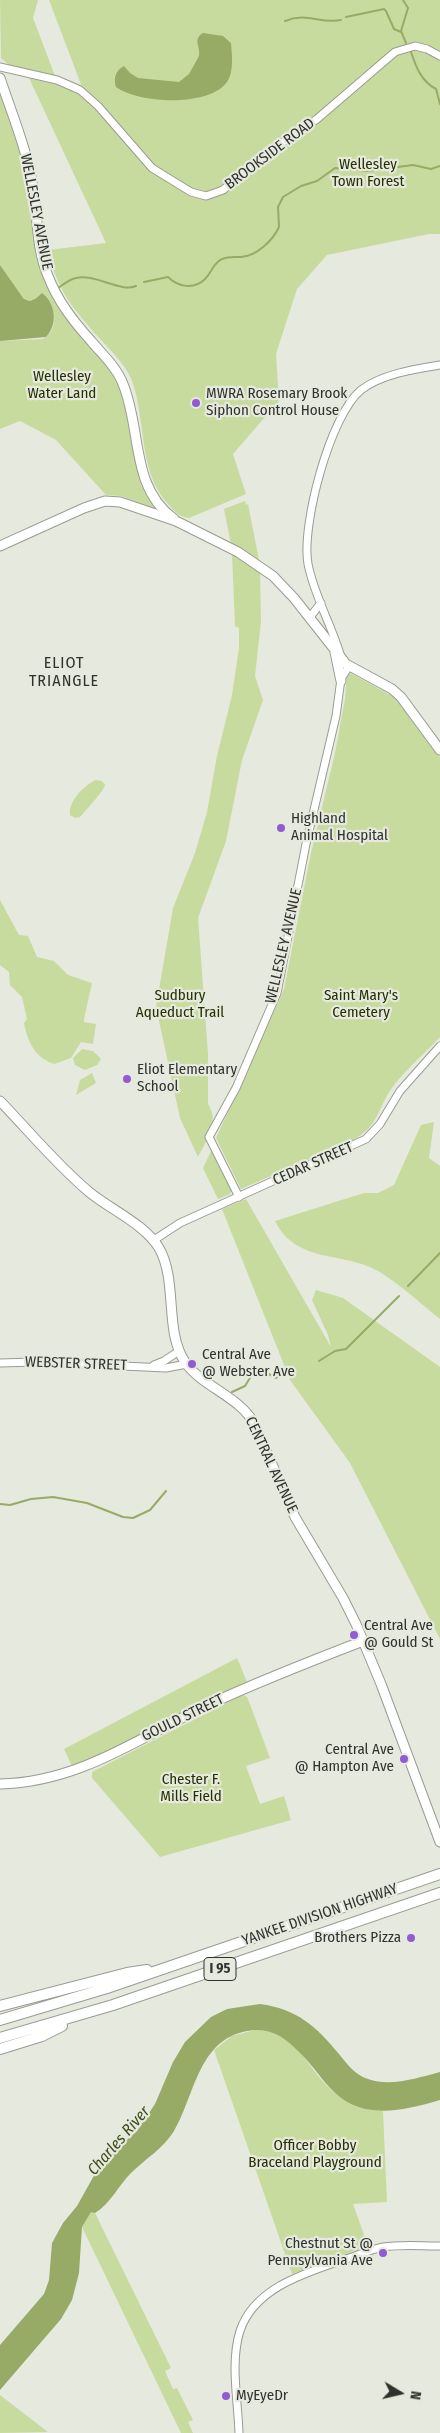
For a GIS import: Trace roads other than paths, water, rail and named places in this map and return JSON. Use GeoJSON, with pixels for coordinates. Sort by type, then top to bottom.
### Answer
{"type":"FeatureCollection","features":[{"type":"Feature","properties":{"kind":"highway","name":"YANKEE DIVISION HIGHWAY"},"geometry":{"type":"LineString","coordinates":[[0,2020],[82,1997],[437,1875]]}},
{"type":"Feature","properties":{"kind":"highway","name":"YANKEE DIVISION HIGHWAY"},"geometry":{"type":"LineString","coordinates":[[0,2038],[87,2014],[439,1894]]}},
{"type":"Feature","properties":{"kind":"highway"},"geometry":{"type":"LineString","coordinates":[[0,2006],[127,1973],[173,1966]]}},
{"type":"Feature","properties":{"kind":"highway"},"geometry":{"type":"LineString","coordinates":[[0,2049],[42,2036],[87,2014]]}},
{"type":"Feature","properties":{"kind":"main road","name":"WELLESLEY AVENUE"},"geometry":{"type":"LineString","coordinates":[[0,78],[28,161],[42,258],[48,277],[59,300],[73,320],[120,377],[127,397],[139,462],[147,485],[158,505],[176,521]]}},
{"type":"Feature","properties":{"kind":"main road"},"geometry":{"type":"LineString","coordinates":[[0,546],[89,506],[105,501],[120,502],[176,521],[238,552],[263,568],[283,585],[345,662],[399,694],[440,750]]}},
{"type":"Feature","properties":{"kind":"main road"},"geometry":{"type":"LineString","coordinates":[[335,650],[341,681]]}},
{"type":"Feature","properties":{"kind":"main road","name":"CENTRAL AVENUE"},"geometry":{"type":"LineString","coordinates":[[0,1101],[76,1181],[154,1240],[166,1267],[180,1351],[187,1364],[240,1406],[254,1422],[295,1517],[347,1605],[363,1641],[440,1842]]}},
{"type":"Feature","properties":{"kind":"main road","name":"GOULD STREET"},"geometry":{"type":"LineString","coordinates":[[0,1784],[42,1780],[81,1769],[211,1704],[266,1679],[363,1641]]}},
{"type":"Feature","properties":{"kind":"street","name":"BROOKSIDE ROAD"},"geometry":{"type":"LineString","coordinates":[[0,67],[52,79],[76,88],[98,106],[152,168],[191,192],[206,196],[220,191],[271,150],[317,119],[392,53],[402,48],[416,46],[427,48],[440,56]]}},
{"type":"Feature","properties":{"kind":"street"},"geometry":{"type":"LineString","coordinates":[[345,662],[308,565],[308,539],[323,461],[339,422],[351,401],[366,387],[393,376],[440,365]]}},
{"type":"Feature","properties":{"kind":"street"},"geometry":{"type":"LineString","coordinates":[[312,620],[321,603]]}},
{"type":"Feature","properties":{"kind":"street"},"geometry":{"type":"LineString","coordinates":[[312,620],[325,611]]}},
{"type":"Feature","properties":{"kind":"street","name":"WELLESLEY AVENUE"},"geometry":{"type":"LineString","coordinates":[[239,1197],[209,1137],[236,1088],[275,998],[312,818],[330,745],[345,662]]}},
{"type":"Feature","properties":{"kind":"street","name":"CEDAR STREET"},"geometry":{"type":"LineString","coordinates":[[154,1240],[176,1225],[367,1138],[379,1126],[401,1090],[440,1046]]}},
{"type":"Feature","properties":{"kind":"street","name":"WEBSTER STREET"},"geometry":{"type":"LineString","coordinates":[[151,1366],[164,1361],[180,1351]]}},
{"type":"Feature","properties":{"kind":"street","name":"WEBSTER STREET"},"geometry":{"type":"LineString","coordinates":[[0,1363],[35,1362],[169,1368],[187,1364]]}},
{"type":"Feature","properties":{"kind":"street"},"geometry":{"type":"LineString","coordinates":[[239,2433],[237,2344],[245,2320],[259,2302],[269,2293],[302,2274],[374,2250],[392,2246],[440,2246]]}},
{"type":"Feature","properties":{"kind":"waterway"},"geometry":{"type":"LineString","coordinates":[[403,0],[408,8],[401,31],[406,43]]}},
{"type":"Feature","properties":{"kind":"waterway"},"geometry":{"type":"LineString","coordinates":[[346,17],[384,9],[394,29],[401,32]]}},
{"type":"Feature","properties":{"kind":"waterway"},"geometry":{"type":"LineString","coordinates":[[285,21],[300,18],[326,21],[341,20]]}},
{"type":"Feature","properties":{"kind":"waterway"},"geometry":{"type":"LineString","coordinates":[[411,52],[423,78],[436,89],[440,104]]}},
{"type":"Feature","properties":{"kind":"waterway"},"geometry":{"type":"LineString","coordinates":[[144,282],[168,277],[181,285],[196,285],[205,279],[222,259],[253,254],[269,242],[279,227],[278,207],[283,197],[301,186],[317,181],[335,168],[367,171],[413,165],[431,169],[440,166]]}},
{"type":"Feature","properties":{"kind":"waterway"},"geometry":{"type":"LineString","coordinates":[[58,288],[72,279],[83,277],[123,287],[136,286]]}},
{"type":"Feature","properties":{"kind":"waterway"},"geometry":{"type":"LineString","coordinates":[[408,1286],[440,1253]]}},
{"type":"Feature","properties":{"kind":"waterway"},"geometry":{"type":"LineString","coordinates":[[319,1361],[335,1351],[346,1349],[399,1296]]}},
{"type":"Feature","properties":{"kind":"waterway"},"geometry":{"type":"LineString","coordinates":[[232,1392],[245,1386],[253,1373],[257,1371],[263,1371],[276,1378],[290,1369]]}},
{"type":"Feature","properties":{"kind":"waterway"},"geometry":{"type":"LineString","coordinates":[[0,1504],[10,1505],[31,1499],[53,1497],[87,1503],[123,1517],[133,1518],[150,1510],[166,1491]]}},
{"type":"Feature","properties":{"kind":"place","name":"MWRA Rosemary Brook Siphon Control House"},"geometry":{"type":"Point","coordinates":[196,403]}},
{"type":"Feature","properties":{"kind":"place","name":"Highland Animal Hospital"},"geometry":{"type":"Point","coordinates":[281,828]}},
{"type":"Feature","properties":{"kind":"place","name":"Eliot Elementary School"},"geometry":{"type":"Point","coordinates":[127,1079]}},
{"type":"Feature","properties":{"kind":"place","name":"Central Ave @ Webster Ave"},"geometry":{"type":"Point","coordinates":[192,1364]}},
{"type":"Feature","properties":{"kind":"place","name":"Central Ave @ Gould St"},"geometry":{"type":"Point","coordinates":[354,1635]}},
{"type":"Feature","properties":{"kind":"place","name":"Central Ave @ Hampton Ave"},"geometry":{"type":"Point","coordinates":[404,1759]}},
{"type":"Feature","properties":{"kind":"place","name":"Brothers Pizza"},"geometry":{"type":"Point","coordinates":[411,1938]}},
{"type":"Feature","properties":{"kind":"place","name":"Chestnut St @ Pennsylvania Ave"},"geometry":{"type":"Point","coordinates":[383,2253]}},
{"type":"Feature","properties":{"kind":"place","name":"MyEyeDr"},"geometry":{"type":"Point","coordinates":[226,2396]}},
{"type":"Feature","properties":{"kind":"district","name":"ELIOT TRIANGLE"},"geometry":{"type":"Point","coordinates":[64,673]}},
{"type":"Feature","properties":{"kind":"park label","name":"Wellesley Town Forest"},"geometry":{"type":"Point","coordinates":[368,174]}},
{"type":"Feature","properties":{"kind":"park label","name":"Wellesley Water Land"},"geometry":{"type":"Point","coordinates":[62,386]}},
{"type":"Feature","properties":{"kind":"park label","name":"Sudbury Aqueduct Trail"},"geometry":{"type":"Point","coordinates":[180,1004]}},
{"type":"Feature","properties":{"kind":"park label","name":"Saint Mary's Cemetery"},"geometry":{"type":"Point","coordinates":[361,1004]}},
{"type":"Feature","properties":{"kind":"park label","name":"Chester F. Mills Field"},"geometry":{"type":"Point","coordinates":[191,1788]}},
{"type":"Feature","properties":{"kind":"park label","name":"Officer Bobby Braceland Playground"},"geometry":{"type":"Point","coordinates":[315,2154]}},
{"type":"Feature","properties":{"kind":"water label","name":"Charles River"},"geometry":{"type":"Point","coordinates":[119,2141]}}]}
